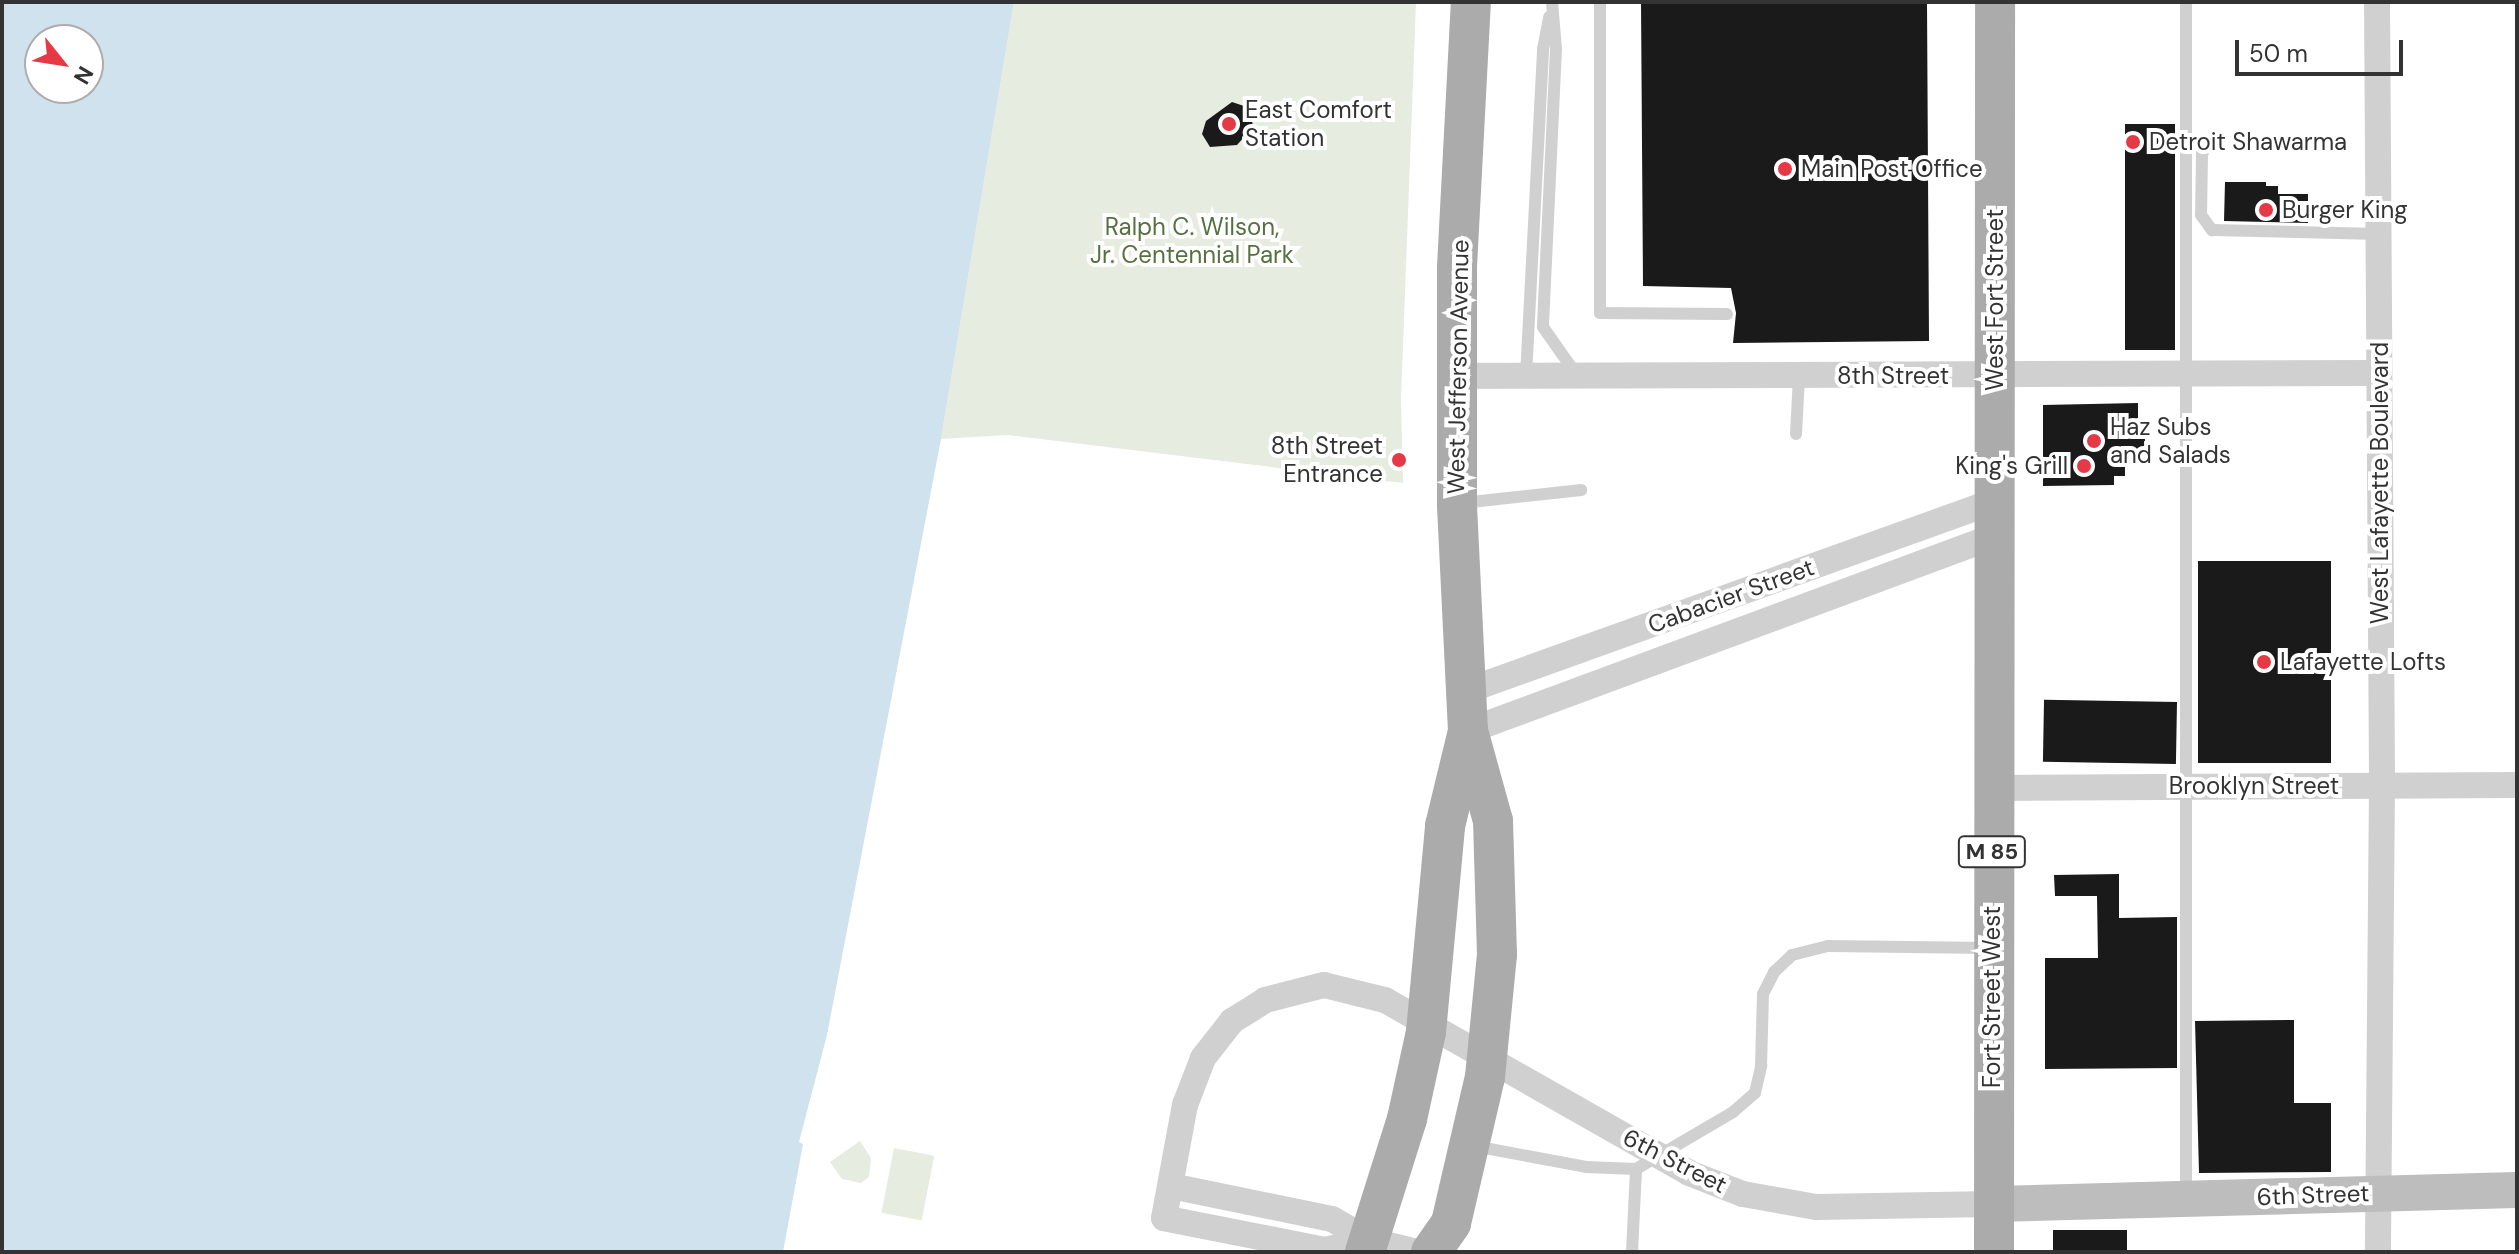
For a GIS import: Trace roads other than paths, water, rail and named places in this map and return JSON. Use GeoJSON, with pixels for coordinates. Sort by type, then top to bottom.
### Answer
{"type":"FeatureCollection","features":[{"type":"Feature","properties":{"kind":"main road","name":"West Jefferson Avenue"},"geometry":{"type":"LineString","coordinates":[[1431,1252],[1451,1223],[1485,1077],[1497,955],[1493,821],[1468,731],[1457,504],[1455,376],[1471,2]]}},
{"type":"Feature","properties":{"kind":"main road","name":"West Fort Street"},"geometry":{"type":"LineString","coordinates":[[1995,2],[1995,519]]}},
{"type":"Feature","properties":{"kind":"main road","name":"Fort Street West"},"geometry":{"type":"LineString","coordinates":[[1994,1252],[1991,788],[1995,519]]}},
{"type":"Feature","properties":{"kind":"main road","name":"West Jefferson Avenue"},"geometry":{"type":"LineString","coordinates":[[1367,1246],[1407,1119],[1426,1032],[1445,826],[1468,731]]}},
{"type":"Feature","properties":{"kind":"main road"},"geometry":{"type":"LineString","coordinates":[[1426,1032],[1434,1010],[1445,1001],[1465,1010],[1470,1024],[1452,1143],[1456,1195]]}},
{"type":"Feature","properties":{"kind":"street","name":"West Lafayette Boulevard"},"geometry":{"type":"LineString","coordinates":[[2377,2],[2382,785],[2378,1252]]}},
{"type":"Feature","properties":{"kind":"street","name":"8th Street"},"geometry":{"type":"LineString","coordinates":[[1455,376],[2379,373]]}},
{"type":"Feature","properties":{"kind":"street","name":"Cabacier Street"},"geometry":{"type":"LineString","coordinates":[[1466,691],[1995,519]]}},
{"type":"Feature","properties":{"kind":"street","name":"Cabacier Street"},"geometry":{"type":"LineString","coordinates":[[1468,731],[1995,519]]}},
{"type":"Feature","properties":{"kind":"street","name":"Brooklyn Street"},"geometry":{"type":"LineString","coordinates":[[1991,788],[2517,785]]}},
{"type":"Feature","properties":{"kind":"street","name":"6th Street"},"geometry":{"type":"LineString","coordinates":[[1367,1246],[1325,1250],[1164,1218],[1185,1105],[1203,1058],[1232,1021],[1265,1000],[1324,985],[1385,1000],[1714,1183],[1816,1207],[2517,1190]]}},
{"type":"Feature","properties":{"kind":"street"},"geometry":{"type":"LineString","coordinates":[[1171,1186],[1332,1219],[1367,1246],[1417,1252]]}},
{"type":"Feature","properties":{"kind":"lane"},"geometry":{"type":"LineString","coordinates":[[1526,376],[1543,49],[1552,2]]}},
{"type":"Feature","properties":{"kind":"lane"},"geometry":{"type":"LineString","coordinates":[[1552,2],[1556,49],[1543,327],[1578,376]]}},
{"type":"Feature","properties":{"kind":"lane"},"geometry":{"type":"LineString","coordinates":[[1600,2],[1600,313],[1727,314]]}},
{"type":"Feature","properties":{"kind":"lane"},"geometry":{"type":"LineString","coordinates":[[2186,2],[2186,1199]]}},
{"type":"Feature","properties":{"kind":"lane"},"geometry":{"type":"LineString","coordinates":[[2210,141],[2202,154],[2201,215],[2212,230],[2379,234]]}},
{"type":"Feature","properties":{"kind":"lane"},"geometry":{"type":"LineString","coordinates":[[1796,434],[1799,377]]}},
{"type":"Feature","properties":{"kind":"lane"},"geometry":{"type":"LineString","coordinates":[[1457,504],[1581,490]]}},
{"type":"Feature","properties":{"kind":"lane"},"geometry":{"type":"LineString","coordinates":[[1468,1145],[1586,1167],[1636,1169],[1733,1112],[1755,1093],[1760,1081],[1763,994],[1774,972],[1792,955],[1828,946],[1992,948]]}},
{"type":"Feature","properties":{"kind":"lane"},"geometry":{"type":"LineString","coordinates":[[1632,1252],[1636,1169]]}},
{"type":"Feature","properties":{"kind":"water"},"geometry":{"type":"Polygon","coordinates":[[[2,2],[1014,2],[941,439],[827,1035],[799,1142],[803,1144],[783,1252],[2,1252],[2,2]]]}},
{"type":"Feature","properties":{"kind":"place","name":"East Comfort Station"},"geometry":{"type":"Point","coordinates":[1229,124]}},
{"type":"Feature","properties":{"kind":"place","name":"Detroit Shawarma"},"geometry":{"type":"Point","coordinates":[2133,142]}},
{"type":"Feature","properties":{"kind":"place","name":"Main Post Office"},"geometry":{"type":"Point","coordinates":[1785,169]}},
{"type":"Feature","properties":{"kind":"place","name":"Burger King"},"geometry":{"type":"Point","coordinates":[2266,210]}},
{"type":"Feature","properties":{"kind":"place","name":"Haz Subs and Salads"},"geometry":{"type":"Point","coordinates":[2094,441]}},
{"type":"Feature","properties":{"kind":"place","name":"8th Street Entrance"},"geometry":{"type":"Point","coordinates":[1399,460]}},
{"type":"Feature","properties":{"kind":"place","name":"King's Grill"},"geometry":{"type":"Point","coordinates":[2084,466]}},
{"type":"Feature","properties":{"kind":"place","name":"Lafayette Lofts"},"geometry":{"type":"Point","coordinates":[2264,662]}},
{"type":"Feature","properties":{"kind":"park label","name":"Ralph C. Wilson, Jr. Centennial Park"},"geometry":{"type":"Point","coordinates":[1192,241]}}]}
